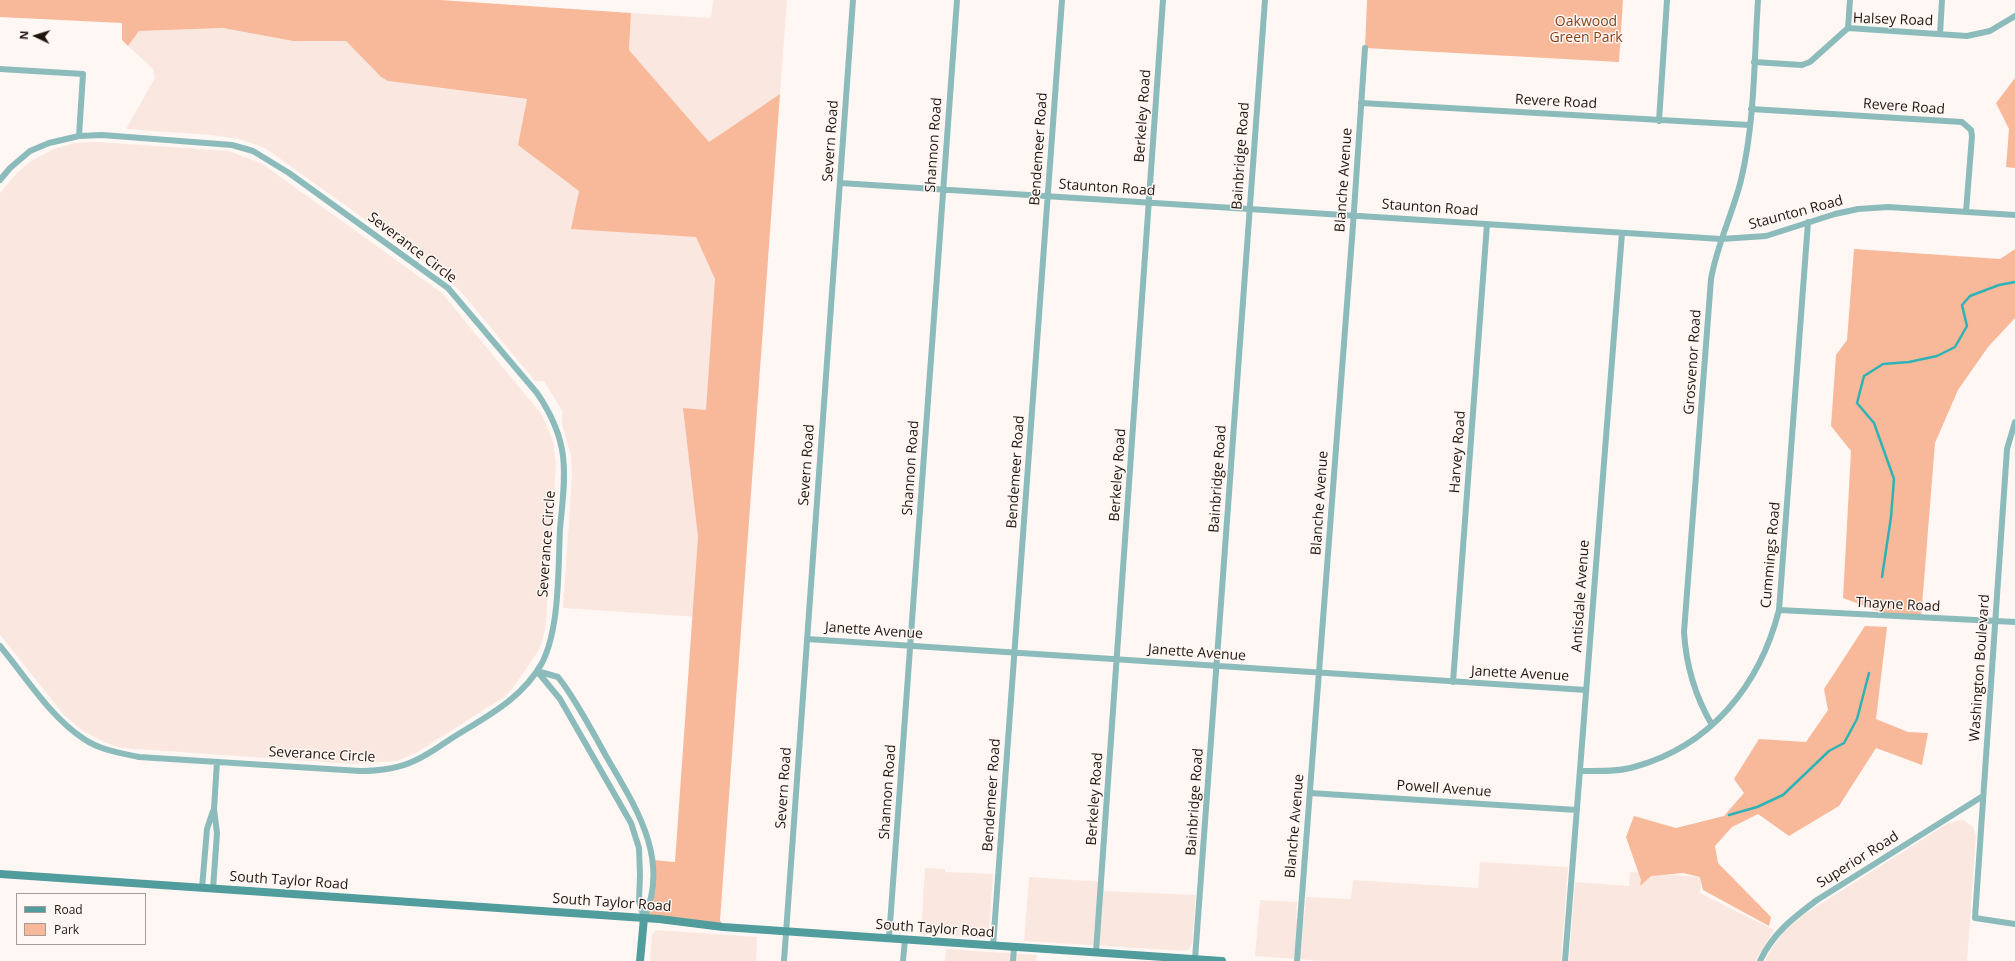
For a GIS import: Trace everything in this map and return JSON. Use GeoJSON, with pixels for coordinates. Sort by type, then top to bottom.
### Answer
{"type":"FeatureCollection","features":[{"type":"Feature","properties":{"kind":"main road","name":"South Taylor Road"},"geometry":{"type":"LineString","coordinates":[[0,874],[644,918],[723,927],[1096,952],[1127,958],[1222,961]]}},
{"type":"Feature","properties":{"kind":"main road"},"geometry":{"type":"LineString","coordinates":[[640,961],[644,918]]}},
{"type":"Feature","properties":{"kind":"street","name":"Severn Road"},"geometry":{"type":"LineString","coordinates":[[784,961],[853,0]]}},
{"type":"Feature","properties":{"kind":"street","name":"Shannon Road"},"geometry":{"type":"LineString","coordinates":[[889,938],[957,0]]}},
{"type":"Feature","properties":{"kind":"street","name":"Bendemeer Road"},"geometry":{"type":"LineString","coordinates":[[993,946],[1062,0]]}},
{"type":"Feature","properties":{"kind":"street","name":"Berkeley Road"},"geometry":{"type":"LineString","coordinates":[[1096,952],[1163,0]]}},
{"type":"Feature","properties":{"kind":"street","name":"Bainbridge Road"},"geometry":{"type":"LineString","coordinates":[[1195,959],[1265,0]]}},
{"type":"Feature","properties":{"kind":"street"},"geometry":{"type":"LineString","coordinates":[[1659,121],[1667,0]]}},
{"type":"Feature","properties":{"kind":"street","name":"Grosvenor Road"},"geometry":{"type":"LineString","coordinates":[[1712,725],[1696,694],[1689,674],[1684,632],[1711,279],[1721,239],[1741,180],[1751,109],[1758,0]]}},
{"type":"Feature","properties":{"kind":"street"},"geometry":{"type":"LineString","coordinates":[[1848,28],[1850,0]]}},
{"type":"Feature","properties":{"kind":"street"},"geometry":{"type":"LineString","coordinates":[[1940,34],[1942,0]]}},
{"type":"Feature","properties":{"kind":"street","name":"Halsey Road"},"geometry":{"type":"LineString","coordinates":[[1754,62],[1802,65],[1810,62],[1848,28],[1967,36],[1980,34],[2002,25],[2015,16]]}},
{"type":"Feature","properties":{"kind":"street","name":"Blanche Avenue"},"geometry":{"type":"LineString","coordinates":[[1297,961],[1354,215],[1365,48]]}},
{"type":"Feature","properties":{"kind":"street"},"geometry":{"type":"LineString","coordinates":[[0,69],[83,74],[79,136]]}},
{"type":"Feature","properties":{"kind":"street","name":"Revere Road"},"geometry":{"type":"LineString","coordinates":[[1361,103],[1749,125]]}},
{"type":"Feature","properties":{"kind":"street","name":"Revere Road"},"geometry":{"type":"LineString","coordinates":[[1751,109],[1962,122],[1971,130],[1972,136],[1966,212]]}},
{"type":"Feature","properties":{"kind":"street","name":"Severance Circle"},"geometry":{"type":"LineString","coordinates":[[0,180],[10,168],[30,151],[49,143],[79,136],[102,135],[224,144],[253,151],[289,173],[430,273],[448,288],[537,393],[548,410],[560,444],[564,472],[554,618],[550,642],[537,671],[518,694],[501,708],[428,754],[399,766],[372,771],[217,762],[139,757],[104,748],[85,740],[61,720],[0,646]]}},
{"type":"Feature","properties":{"kind":"street","name":"Staunton Road"},"geometry":{"type":"LineString","coordinates":[[840,183],[1721,239],[1766,236],[1808,222],[1858,209],[1888,207],[2015,215]]}},
{"type":"Feature","properties":{"kind":"street","name":"Cummings Road"},"geometry":{"type":"LineString","coordinates":[[1580,771],[1613,770],[1639,766],[1664,757],[1688,744],[1712,725],[1743,693],[1752,679],[1768,646],[1780,610],[1808,222]]}},
{"type":"Feature","properties":{"kind":"street","name":"Harvey Road"},"geometry":{"type":"LineString","coordinates":[[1453,682],[1487,224]]}},
{"type":"Feature","properties":{"kind":"street","name":"Antisdale Avenue"},"geometry":{"type":"LineString","coordinates":[[1565,961],[1622,233]]}},
{"type":"Feature","properties":{"kind":"street","name":"Washington Boulevard"},"geometry":{"type":"LineString","coordinates":[[2015,422],[2007,449],[1975,918],[2015,924]]}},
{"type":"Feature","properties":{"kind":"street","name":"Thayne Road"},"geometry":{"type":"LineString","coordinates":[[1780,610],[2015,622]]}},
{"type":"Feature","properties":{"kind":"street","name":"Janette Avenue"},"geometry":{"type":"LineString","coordinates":[[807,639],[1586,690]]}},
{"type":"Feature","properties":{"kind":"street"},"geometry":{"type":"LineString","coordinates":[[537,671],[560,699],[631,823],[639,848],[639,901],[644,918]]}},
{"type":"Feature","properties":{"kind":"street"},"geometry":{"type":"LineString","coordinates":[[537,671],[558,678],[564,685],[639,814],[650,844],[652,860],[651,898],[644,918]]}},
{"type":"Feature","properties":{"kind":"street"},"geometry":{"type":"LineString","coordinates":[[213,889],[217,833],[214,809],[217,762]]}},
{"type":"Feature","properties":{"kind":"street","name":"Powell Avenue"},"geometry":{"type":"LineString","coordinates":[[1310,793],[1577,810]]}},
{"type":"Feature","properties":{"kind":"street","name":"Superior Road"},"geometry":{"type":"LineString","coordinates":[[1760,961],[1775,936],[1793,917],[1983,796]]}},
{"type":"Feature","properties":{"kind":"street"},"geometry":{"type":"LineString","coordinates":[[202,888],[207,829],[214,809]]}},
{"type":"Feature","properties":{"kind":"street"},"geometry":{"type":"LineString","coordinates":[[903,961],[905,940]]}},
{"type":"Feature","properties":{"kind":"street"},"geometry":{"type":"LineString","coordinates":[[1013,961],[1014,947]]}},
{"type":"Feature","properties":{"kind":"shaded area"},"geometry":{"type":"Polygon","coordinates":[[[713,0],[787,0],[780,94],[709,142],[629,50],[631,13],[711,18],[713,0]]]}},
{"type":"Feature","properties":{"kind":"shaded area"},"geometry":{"type":"Polygon","coordinates":[[[223,28],[293,41],[346,41],[381,77],[388,81],[597,109],[741,240],[713,618],[563,608],[572,476],[571,456],[562,424],[562,411],[544,381],[535,381],[463,294],[447,278],[265,148],[239,139],[211,135],[126,129],[155,78],[153,69],[128,46],[139,31],[223,28]]]}},
{"type":"Feature","properties":{"kind":"shaded area"},"geometry":{"type":"Polygon","coordinates":[[[97,142],[229,151],[261,163],[442,293],[542,415],[553,441],[556,464],[546,623],[542,642],[537,653],[512,689],[504,697],[416,753],[397,761],[353,764],[122,748],[104,742],[83,731],[65,716],[0,635],[0,193],[17,173],[31,161],[54,149],[74,143],[97,142]]]}},
{"type":"Feature","properties":{"kind":"shaded area"},"geometry":{"type":"Polygon","coordinates":[[[1962,819],[1973,827],[1976,836],[1967,961],[1765,961],[1771,949],[1785,930],[1806,913],[1947,824],[1962,819]]]}},
{"type":"Feature","properties":{"kind":"shaded area"},"geometry":{"type":"Polygon","coordinates":[[[1480,862],[1568,867],[1561,961],[1324,961],[1255,956],[1260,900],[1297,902],[1296,919],[1304,919],[1306,897],[1351,899],[1353,880],[1478,888],[1480,862]]]}},
{"type":"Feature","properties":{"kind":"shaded area"},"geometry":{"type":"Polygon","coordinates":[[[925,868],[945,869],[945,872],[993,874],[989,930],[987,935],[981,938],[921,934],[925,868]]]}},
{"type":"Feature","properties":{"kind":"shaded area"},"geometry":{"type":"Polygon","coordinates":[[[1630,872],[1702,877],[1700,893],[1774,930],[1755,961],[1569,961],[1575,882],[1629,886],[1630,872]]]}},
{"type":"Feature","properties":{"kind":"shaded area"},"geometry":{"type":"Polygon","coordinates":[[[1029,877],[1104,882],[1104,891],[1196,895],[1192,944],[1189,949],[1184,951],[1024,941],[1029,877]]]}},
{"type":"Feature","properties":{"kind":"shaded area"},"geometry":{"type":"Polygon","coordinates":[[[656,930],[757,937],[756,961],[650,961],[652,935],[656,930]]]}},
{"type":"Feature","properties":{"kind":"shaded area"},"geometry":{"type":"Polygon","coordinates":[[[946,949],[1037,955],[1036,961],[945,961],[946,949]]]}},
{"type":"Feature","properties":{"kind":"green space"},"geometry":{"type":"Polygon","coordinates":[[[0,0],[440,0],[631,13],[629,50],[709,142],[780,94],[720,920],[723,927],[644,918],[650,904],[652,860],[675,862],[698,537],[683,408],[706,410],[715,279],[696,237],[571,229],[579,191],[518,145],[527,99],[388,81],[381,77],[346,41],[293,41],[223,28],[139,31],[128,46],[122,40],[122,23],[0,17],[0,0]]]}},
{"type":"Feature","properties":{"kind":"green space","name":"Oakwood Green Park"},"geometry":{"type":"Polygon","coordinates":[[[1367,0],[1623,0],[1619,62],[1365,48],[1367,0]]]}},
{"type":"Feature","properties":{"kind":"green space"},"geometry":{"type":"Polygon","coordinates":[[[2015,78],[2015,168],[2006,167],[2009,129],[1996,103],[2015,78]]]}},
{"type":"Feature","properties":{"kind":"green space"},"geometry":{"type":"Polygon","coordinates":[[[1854,249],[2000,259],[2015,249],[2015,318],[1988,347],[1958,390],[1935,443],[1921,618],[1891,616],[1843,598],[1851,451],[1831,426],[1836,355],[1847,340],[1854,249]]]}},
{"type":"Feature","properties":{"kind":"green space"},"geometry":{"type":"Polygon","coordinates":[[[1865,626],[1887,627],[1876,719],[1908,732],[1928,733],[1922,765],[1876,748],[1839,806],[1789,836],[1758,814],[1732,827],[1715,846],[1718,863],[1771,917],[1769,926],[1703,890],[1700,877],[1683,873],[1651,876],[1640,886],[1641,880],[1626,837],[1634,816],[1676,828],[1724,816],[1744,793],[1734,779],[1759,739],[1806,742],[1828,710],[1824,689],[1865,626]]]}},
{"type":"Feature","properties":{"kind":"waterway"},"geometry":{"type":"LineString","coordinates":[[1882,577],[1891,517],[1894,479],[1874,423],[1857,403],[1864,376],[1883,364],[1909,362],[1937,356],[1955,347],[1967,326],[1962,305],[1970,296],[1999,285],[2015,282]]}},
{"type":"Feature","properties":{"kind":"waterway"},"geometry":{"type":"LineString","coordinates":[[1729,815],[1757,807],[1783,795],[1829,751],[1844,743],[1857,719],[1869,673]]}}]}
